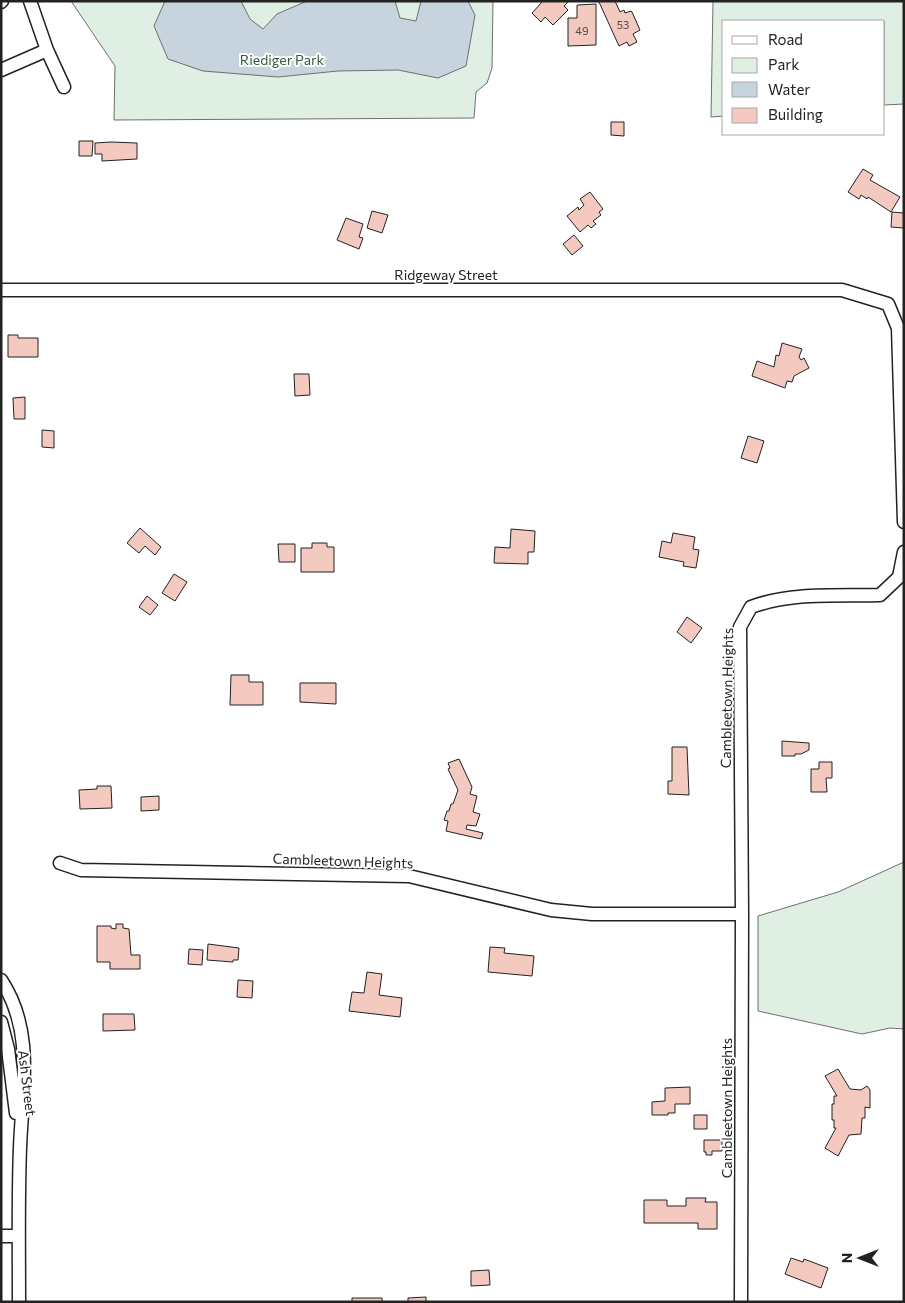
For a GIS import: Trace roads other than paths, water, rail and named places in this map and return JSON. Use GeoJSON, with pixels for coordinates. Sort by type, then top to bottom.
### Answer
{"type":"FeatureCollection","features":[{"type":"Feature","properties":{"kind":"street"},"geometry":{"type":"LineString","coordinates":[[30,1],[47,50],[64,87]]}},
{"type":"Feature","properties":{"kind":"street"},"geometry":{"type":"LineString","coordinates":[[1,70],[47,50]]}},
{"type":"Feature","properties":{"kind":"street","name":"Ridgeway Street"},"geometry":{"type":"LineString","coordinates":[[1,290],[842,290],[888,304],[898,328],[904,522]]}},
{"type":"Feature","properties":{"kind":"street","name":"Cambleetown Heights"},"geometry":{"type":"LineString","coordinates":[[741,1302],[742,914],[740,627],[751,607],[763,602],[800,597],[880,595],[899,577],[904,552]]}},
{"type":"Feature","properties":{"kind":"street","name":"Cambleetown Heights"},"geometry":{"type":"LineString","coordinates":[[60,863],[81,870],[410,876],[551,910],[592,914],[742,914]]}},
{"type":"Feature","properties":{"kind":"street","name":"Ash Street"},"geometry":{"type":"LineString","coordinates":[[1,980],[21,1027],[24,1060],[18,1236],[19,1302]]}},
{"type":"Feature","properties":{"kind":"street","name":"Ash Street"},"geometry":{"type":"LineString","coordinates":[[1,1022],[8,1048],[20,1148]]}},
{"type":"Feature","properties":{"kind":"street"},"geometry":{"type":"LineString","coordinates":[[1,1236],[18,1236]]}},
{"type":"Feature","properties":{"kind":"water"},"geometry":{"type":"Polygon","coordinates":[[[165,1],[241,1],[250,19],[263,29],[277,14],[307,1],[395,1],[400,18],[416,21],[421,1],[468,1],[475,15],[466,66],[438,78],[398,70],[338,71],[278,77],[203,71],[168,59],[154,26],[165,1]]]}},
{"type":"Feature","properties":{"kind":"park label","name":"Riediger Park"},"geometry":{"type":"Point","coordinates":[282,60]}}]}
